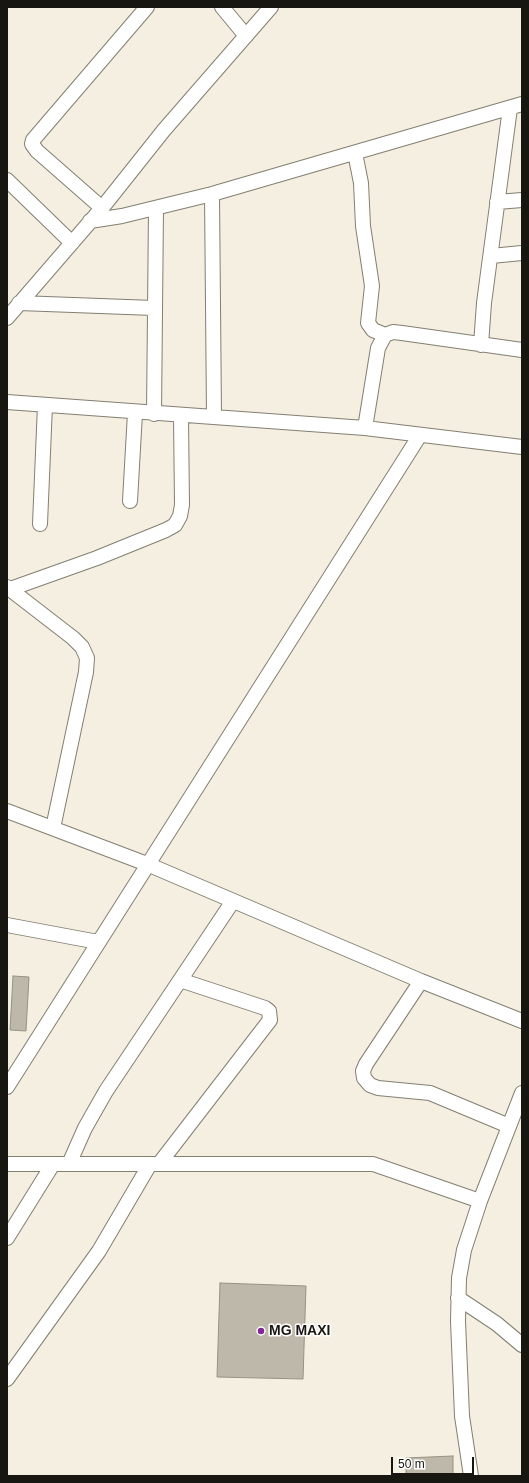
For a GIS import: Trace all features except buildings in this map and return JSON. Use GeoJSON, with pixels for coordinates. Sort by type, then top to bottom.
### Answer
{"type":"FeatureCollection","features":[{"type":"Feature","properties":{"kind":"street"},"geometry":{"type":"LineString","coordinates":[[102,208],[37,151],[32,144],[33,140],[147,7]]}},
{"type":"Feature","properties":{"kind":"street"},"geometry":{"type":"LineString","coordinates":[[222,7],[246,36]]}},
{"type":"Feature","properties":{"kind":"street"},"geometry":{"type":"LineString","coordinates":[[7,318],[102,208],[164,130],[271,7]]}},
{"type":"Feature","properties":{"kind":"street"},"geometry":{"type":"LineString","coordinates":[[90,221],[156,208],[212,194],[516,106],[497,202],[481,345]]}},
{"type":"Feature","properties":{"kind":"street"},"geometry":{"type":"LineString","coordinates":[[355,153],[361,183],[363,226],[372,286],[368,324],[372,330],[385,335]]}},
{"type":"Feature","properties":{"kind":"street"},"geometry":{"type":"LineString","coordinates":[[7,180],[72,243]]}},
{"type":"Feature","properties":{"kind":"street"},"geometry":{"type":"LineString","coordinates":[[212,194],[214,416]]}},
{"type":"Feature","properties":{"kind":"street"},"geometry":{"type":"LineString","coordinates":[[497,202],[522,200]]}},
{"type":"Feature","properties":{"kind":"street"},"geometry":{"type":"LineString","coordinates":[[154,414],[156,208]]}},
{"type":"Feature","properties":{"kind":"street"},"geometry":{"type":"LineString","coordinates":[[491,256],[522,253]]}},
{"type":"Feature","properties":{"kind":"street"},"geometry":{"type":"LineString","coordinates":[[19,303],[154,308]]}},
{"type":"Feature","properties":{"kind":"street"},"geometry":{"type":"LineString","coordinates":[[365,428],[378,348],[385,335],[393,332],[522,350]]}},
{"type":"Feature","properties":{"kind":"street"},"geometry":{"type":"LineString","coordinates":[[7,402],[135,413],[181,416],[214,416],[365,428],[522,447]]}},
{"type":"Feature","properties":{"kind":"street"},"geometry":{"type":"LineString","coordinates":[[40,524],[45,406]]}},
{"type":"Feature","properties":{"kind":"street"},"geometry":{"type":"LineString","coordinates":[[130,501],[135,413]]}},
{"type":"Feature","properties":{"kind":"street"},"geometry":{"type":"LineString","coordinates":[[8,588],[97,558],[175,525],[180,516],[182,505],[181,416]]}},
{"type":"Feature","properties":{"kind":"street"},"geometry":{"type":"LineString","coordinates":[[7,1088],[147,864],[420,435]]}},
{"type":"Feature","properties":{"kind":"street"},"geometry":{"type":"LineString","coordinates":[[8,588],[73,638],[82,647],[87,658],[86,672],[53,828]]}},
{"type":"Feature","properties":{"kind":"street"},"geometry":{"type":"LineString","coordinates":[[7,811],[147,864],[421,981],[522,1021]]}},
{"type":"Feature","properties":{"kind":"street"},"geometry":{"type":"LineString","coordinates":[[69,1164],[85,1128],[106,1091],[233,901]]}},
{"type":"Feature","properties":{"kind":"street"},"geometry":{"type":"LineString","coordinates":[[7,925],[98,942]]}},
{"type":"Feature","properties":{"kind":"street"},"geometry":{"type":"LineString","coordinates":[[7,1378],[99,1251],[155,1164],[270,1020],[269,1011],[266,1008],[180,980]]}},
{"type":"Feature","properties":{"kind":"street"},"geometry":{"type":"LineString","coordinates":[[421,981],[366,1064],[363,1072],[364,1078],[370,1085],[378,1088],[430,1093],[509,1126]]}},
{"type":"Feature","properties":{"kind":"street"},"geometry":{"type":"LineString","coordinates":[[471,1476],[462,1416],[458,1346],[458,1298],[464,1250],[480,1201],[522,1093]]}},
{"type":"Feature","properties":{"kind":"street"},"geometry":{"type":"LineString","coordinates":[[7,1164],[373,1164],[480,1201]]}},
{"type":"Feature","properties":{"kind":"street"},"geometry":{"type":"LineString","coordinates":[[7,1238],[53,1164]]}},
{"type":"Feature","properties":{"kind":"street"},"geometry":{"type":"LineString","coordinates":[[458,1298],[497,1324],[522,1345]]}},
{"type":"Feature","properties":{"kind":"place","name":"MG MAXI"},"geometry":{"type":"Point","coordinates":[261,1331]}}]}
